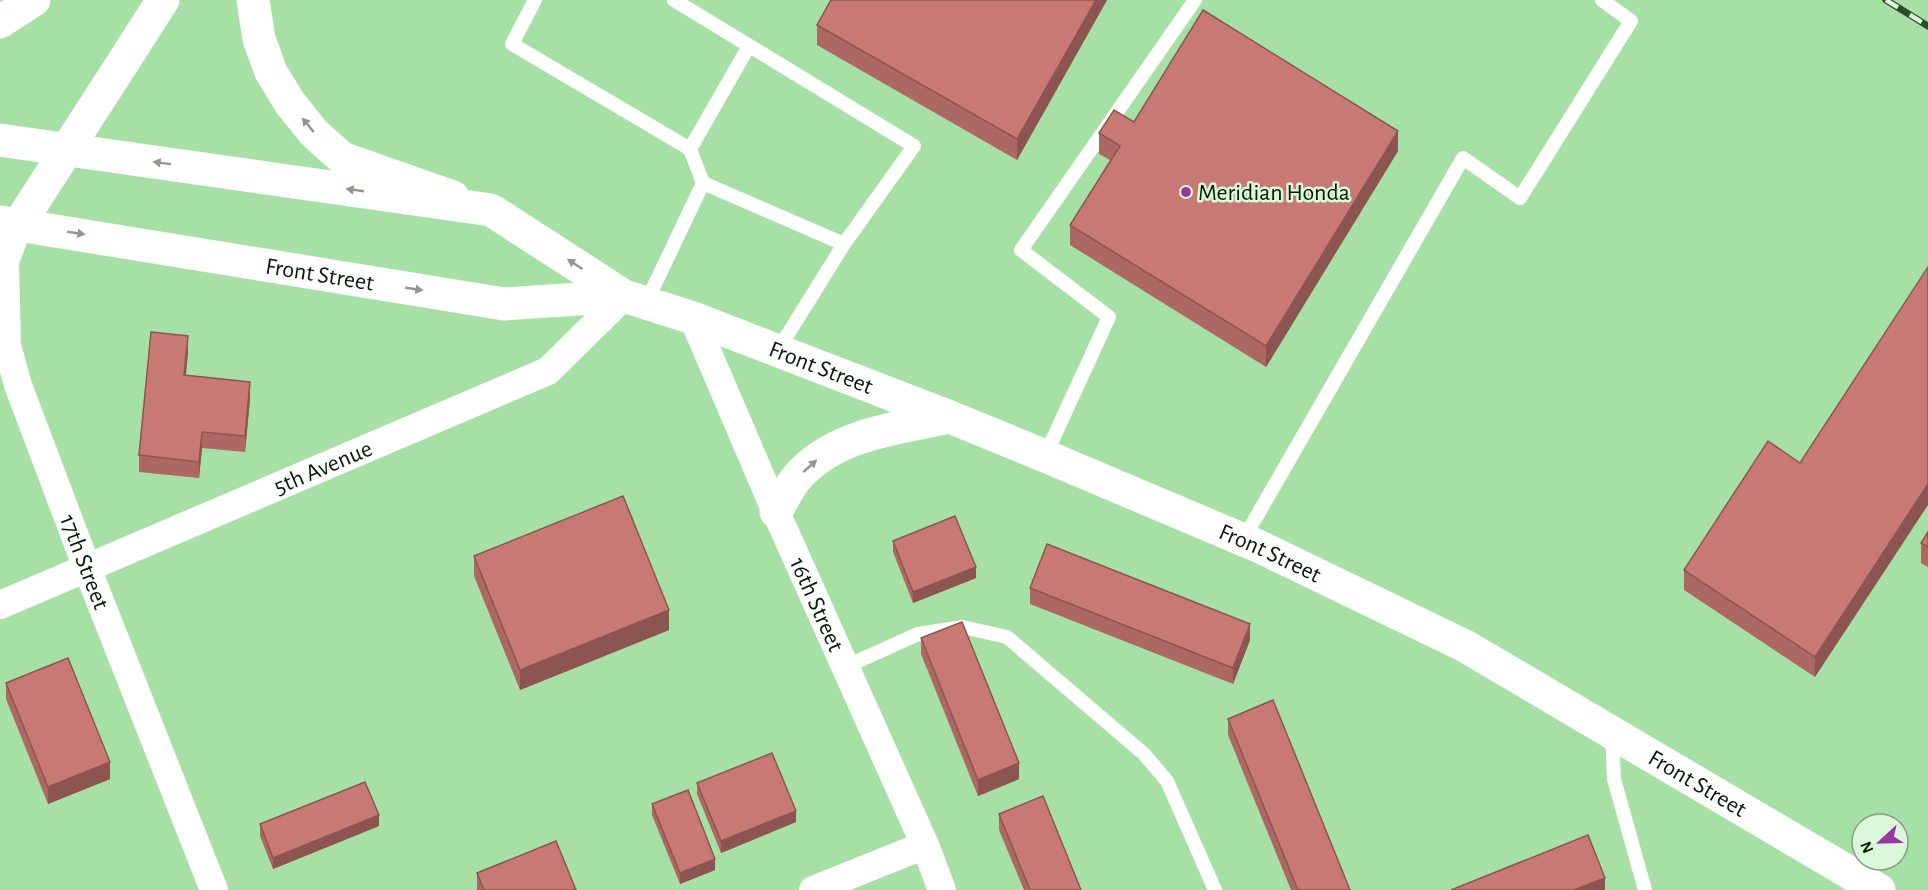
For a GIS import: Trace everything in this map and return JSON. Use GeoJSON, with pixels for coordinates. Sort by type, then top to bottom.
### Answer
{"type":"FeatureCollection","features":[{"type":"Feature","properties":{"kind":"main road"},"geometry":{"type":"LineString","coordinates":[[0,22],[34,0]]}},
{"type":"Feature","properties":{"kind":"main road"},"geometry":{"type":"LineString","coordinates":[[9,223],[64,151],[163,0]]}},
{"type":"Feature","properties":{"kind":"main road"},"geometry":{"type":"LineString","coordinates":[[253,0],[259,39],[271,72],[314,133],[342,158],[491,210]]}},
{"type":"Feature","properties":{"kind":"main road","name":"Front Street"},"geometry":{"type":"LineString","coordinates":[[0,140],[64,151],[491,210],[635,299],[778,350],[1045,456],[1243,540],[1465,646],[1879,890]]}},
{"type":"Feature","properties":{"kind":"main road","name":"Front Street"},"geometry":{"type":"LineString","coordinates":[[9,223],[504,304],[635,299]]}},
{"type":"Feature","properties":{"kind":"main road"},"geometry":{"type":"LineString","coordinates":[[776,512],[794,481],[813,462],[838,445],[864,436],[950,417]]}},
{"type":"Feature","properties":{"kind":"street","name":"17th Street"},"geometry":{"type":"LineString","coordinates":[[9,223],[5,262],[7,345],[18,385],[213,890]]}},
{"type":"Feature","properties":{"kind":"street","name":"5th Avenue"},"geometry":{"type":"LineString","coordinates":[[0,605],[548,371],[635,299]]}},
{"type":"Feature","properties":{"kind":"street","name":"16th Street"},"geometry":{"type":"LineString","coordinates":[[693,318],[776,512],[925,845],[942,890]]}},
{"type":"Feature","properties":{"kind":"street"},"geometry":{"type":"LineString","coordinates":[[813,890],[925,845]]}},
{"type":"Feature","properties":{"kind":"lane"},"geometry":{"type":"LineString","coordinates":[[536,0],[512,44],[690,149],[703,183],[844,244]]}},
{"type":"Feature","properties":{"kind":"lane"},"geometry":{"type":"LineString","coordinates":[[674,0],[914,146],[844,244],[778,350]]}},
{"type":"Feature","properties":{"kind":"lane"},"geometry":{"type":"LineString","coordinates":[[1045,456],[1109,317],[1021,250],[1195,0]]}},
{"type":"Feature","properties":{"kind":"lane"},"geometry":{"type":"LineString","coordinates":[[1243,540],[1463,158],[1520,198],[1632,21],[1602,0]]}},
{"type":"Feature","properties":{"kind":"lane"},"geometry":{"type":"LineString","coordinates":[[690,149],[749,46]]}},
{"type":"Feature","properties":{"kind":"lane"},"geometry":{"type":"LineString","coordinates":[[635,299],[703,183]]}},
{"type":"Feature","properties":{"kind":"lane"},"geometry":{"type":"LineString","coordinates":[[845,667],[918,634],[963,627],[1007,637],[1144,754],[1167,781],[1215,890]]}},
{"type":"Feature","properties":{"kind":"lane"},"geometry":{"type":"LineString","coordinates":[[1612,733],[1614,779],[1645,890]]}},
{"type":"Feature","properties":{"kind":"building"},"geometry":{"type":"Polygon","coordinates":[[[831,0],[1096,0],[1017,139],[817,25],[831,0]]]}},
{"type":"Feature","properties":{"kind":"building"},"geometry":{"type":"Polygon","coordinates":[[[1203,10],[1398,131],[1266,346],[1070,225],[1120,146],[1099,133],[1114,110],[1134,122],[1203,10]]]}},
{"type":"Feature","properties":{"kind":"building"},"geometry":{"type":"Polygon","coordinates":[[[1928,267],[1928,484],[1815,657],[1684,570],[1768,441],[1800,463],[1928,267]]]}},
{"type":"Feature","properties":{"kind":"building"},"geometry":{"type":"Polygon","coordinates":[[[151,332],[188,336],[184,375],[250,382],[245,436],[202,432],[199,462],[139,455],[151,332]]]}},
{"type":"Feature","properties":{"kind":"building"},"geometry":{"type":"Polygon","coordinates":[[[623,496],[669,610],[520,670],[474,556],[623,496]]]}},
{"type":"Feature","properties":{"kind":"building"},"geometry":{"type":"Polygon","coordinates":[[[955,516],[976,567],[913,592],[893,541],[955,516]]]}},
{"type":"Feature","properties":{"kind":"building"},"geometry":{"type":"Polygon","coordinates":[[[1928,532],[1928,547],[1921,543],[1928,532]]]}},
{"type":"Feature","properties":{"kind":"building"},"geometry":{"type":"Polygon","coordinates":[[[1047,544],[1250,624],[1233,668],[1030,588],[1047,544]]]}},
{"type":"Feature","properties":{"kind":"building"},"geometry":{"type":"Polygon","coordinates":[[[962,622],[1019,763],[978,780],[921,638],[962,622]]]}},
{"type":"Feature","properties":{"kind":"building"},"geometry":{"type":"Polygon","coordinates":[[[68,658],[110,762],[48,787],[6,683],[68,658]]]}},
{"type":"Feature","properties":{"kind":"building"},"geometry":{"type":"Polygon","coordinates":[[[1273,700],[1350,890],[1298,890],[1228,719],[1273,700]]]}},
{"type":"Feature","properties":{"kind":"building"},"geometry":{"type":"Polygon","coordinates":[[[772,753],[796,811],[721,841],[697,783],[772,753]]]}},
{"type":"Feature","properties":{"kind":"building"},"geometry":{"type":"Polygon","coordinates":[[[365,782],[379,815],[273,858],[260,824],[365,782]]]}},
{"type":"Feature","properties":{"kind":"building"},"geometry":{"type":"Polygon","coordinates":[[[688,790],[715,859],[680,873],[652,804],[688,790]]]}},
{"type":"Feature","properties":{"kind":"building"},"geometry":{"type":"Polygon","coordinates":[[[1043,796],[1081,890],[1030,890],[999,814],[1043,796]]]}},
{"type":"Feature","properties":{"kind":"building"},"geometry":{"type":"Polygon","coordinates":[[[1588,835],[1605,878],[1574,890],[1451,890],[1588,835]]]}},
{"type":"Feature","properties":{"kind":"building"},"geometry":{"type":"Polygon","coordinates":[[[556,841],[576,890],[484,890],[477,873],[556,841]]]}},
{"type":"Feature","properties":{"kind":"railway"},"geometry":{"type":"LineString","coordinates":[[1886,0],[1928,26]]}},
{"type":"Feature","properties":{"kind":"place","name":"Meridian Honda"},"geometry":{"type":"Point","coordinates":[1186,192]}}]}
